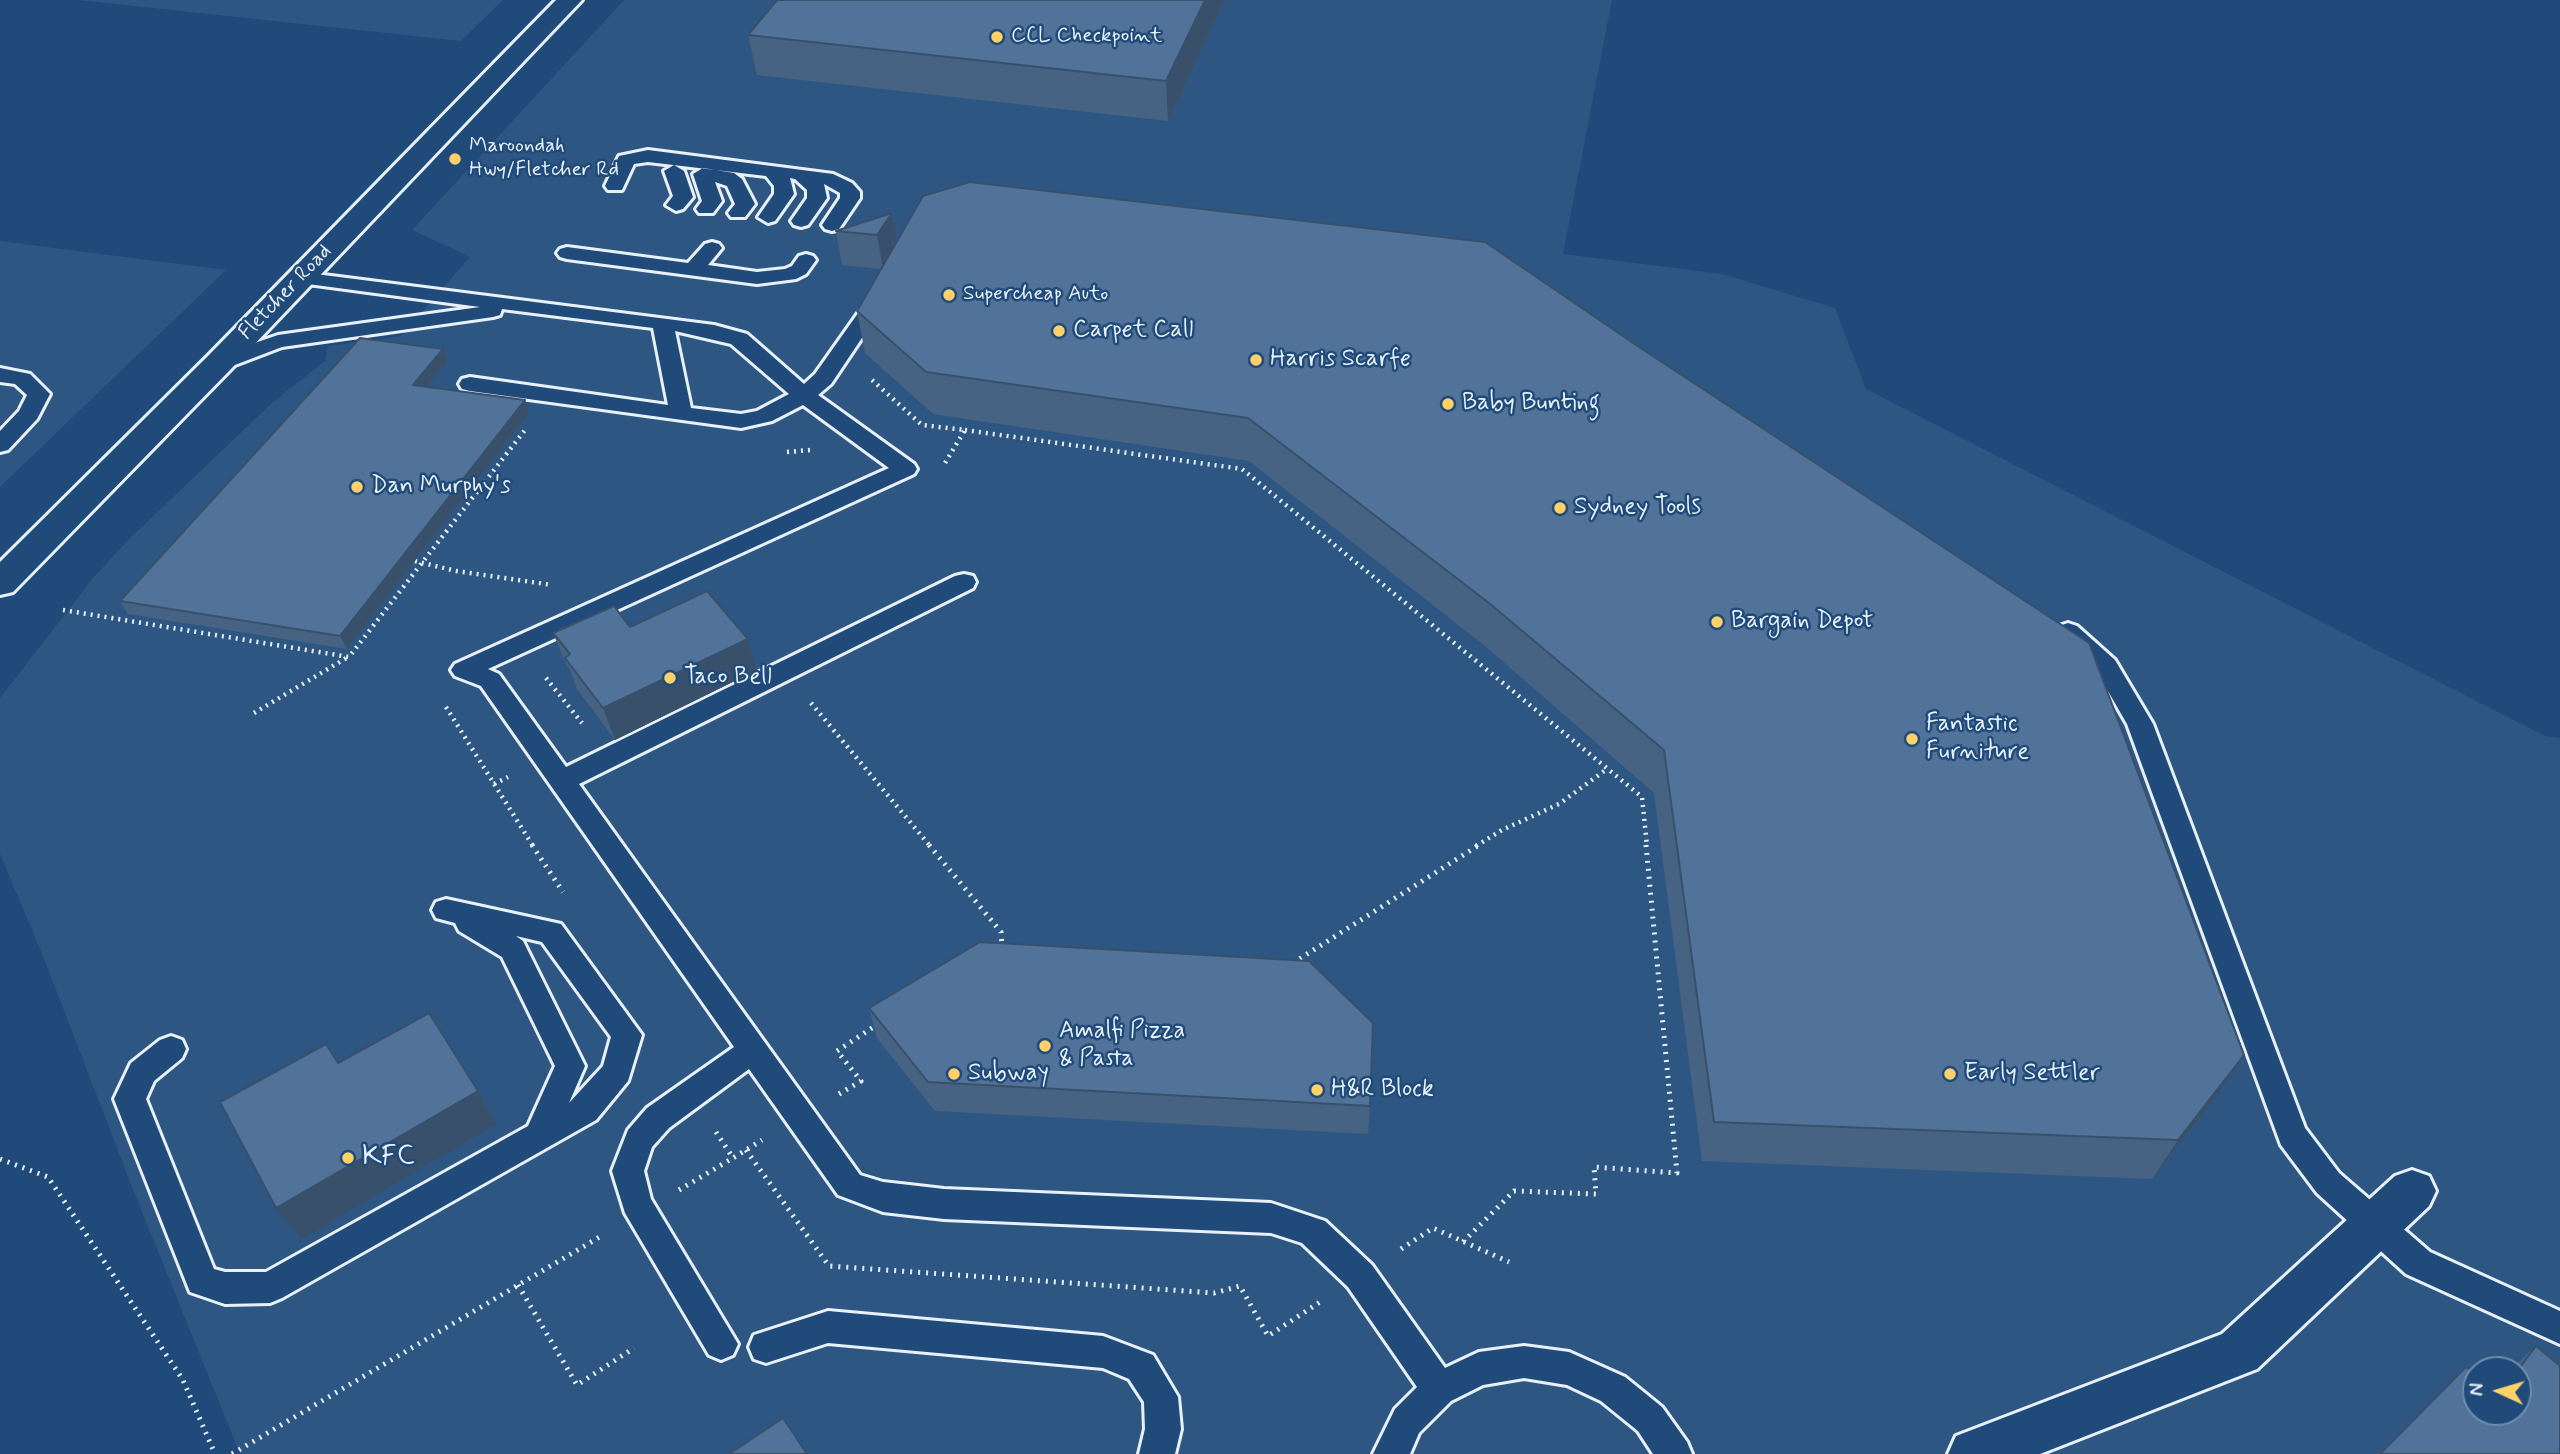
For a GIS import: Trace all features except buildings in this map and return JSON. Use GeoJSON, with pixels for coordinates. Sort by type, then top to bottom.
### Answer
{"type":"FeatureCollection","features":[{"type":"Feature","properties":{"kind":"street","name":"Fletcher Road"},"geometry":{"type":"LineString","coordinates":[[0,583],[219,363],[570,0]]}},
{"type":"Feature","properties":{"kind":"street"},"geometry":{"type":"LineString","coordinates":[[1974,1454],[2239,1352],[2413,1191]]}},
{"type":"Feature","properties":{"kind":"lane"},"geometry":{"type":"LineString","coordinates":[[738,213],[745,204],[735,183],[727,177],[674,171],[636,171],[615,186],[622,165],[626,160],[637,157],[802,174],[833,180],[850,192],[850,198],[832,225]]}},
{"type":"Feature","properties":{"kind":"lane"},"geometry":{"type":"LineString","coordinates":[[768,217],[784,194],[780,178],[771,170]]}},
{"type":"Feature","properties":{"kind":"lane"},"geometry":{"type":"LineString","coordinates":[[674,171],[683,197],[676,205]]}},
{"type":"Feature","properties":{"kind":"lane"},"geometry":{"type":"LineString","coordinates":[[703,174],[712,201],[706,209]]}},
{"type":"Feature","properties":{"kind":"lane"},"geometry":{"type":"LineString","coordinates":[[801,221],[817,198],[817,188],[802,174]]}},
{"type":"Feature","properties":{"kind":"lane"},"geometry":{"type":"LineString","coordinates":[[632,261],[649,240]]}},
{"type":"Feature","properties":{"kind":"lane"},"geometry":{"type":"LineString","coordinates":[[662,266],[678,244]]}},
{"type":"Feature","properties":{"kind":"lane"},"geometry":{"type":"LineString","coordinates":[[693,270],[712,248]]}},
{"type":"Feature","properties":{"kind":"lane"},"geometry":{"type":"LineString","coordinates":[[725,274],[742,252]]}},
{"type":"Feature","properties":{"kind":"lane"},"geometry":{"type":"LineString","coordinates":[[567,253],[757,278],[789,275],[799,270],[806,260]]}},
{"type":"Feature","properties":{"kind":"lane"},"geometry":{"type":"LineString","coordinates":[[757,278],[774,256]]}},
{"type":"Feature","properties":{"kind":"lane"},"geometry":{"type":"LineString","coordinates":[[300,278],[714,331],[739,339],[804,395],[906,469],[464,670],[490,680],[849,1185],[883,1197],[944,1204],[1271,1218],[1313,1232],[1360,1276],[1439,1389]]}},
{"type":"Feature","properties":{"kind":"lane"},"geometry":{"type":"LineString","coordinates":[[470,384],[741,421],[764,416],[804,395],[824,379],[891,279]]}},
{"type":"Feature","properties":{"kind":"lane"},"geometry":{"type":"LineString","coordinates":[[219,363],[278,341],[526,306]]}},
{"type":"Feature","properties":{"kind":"lane"},"geometry":{"type":"LineString","coordinates":[[663,323],[681,413]]}},
{"type":"Feature","properties":{"kind":"lane"},"geometry":{"type":"LineString","coordinates":[[0,375],[22,379],[39,394],[29,414],[0,445]]}},
{"type":"Feature","properties":{"kind":"lane"},"geometry":{"type":"LineString","coordinates":[[563,780],[964,582]]}},
{"type":"Feature","properties":{"kind":"lane"},"geometry":{"type":"LineString","coordinates":[[2050,621],[2073,636],[2106,666],[2140,724],[2292,1135],[2328,1183],[2418,1263],[2560,1328]]}},
{"type":"Feature","properties":{"kind":"lane"},"geometry":{"type":"LineString","coordinates":[[171,1049],[142,1072],[130,1099],[202,1281],[225,1288],[270,1287],[584,1110],[617,1072],[627,1035],[551,932],[446,910]]}},
{"type":"Feature","properties":{"kind":"lane"},"geometry":{"type":"LineString","coordinates":[[446,910],[513,948],[570,1066],[539,1136]]}},
{"type":"Feature","properties":{"kind":"lane"},"geometry":{"type":"LineString","coordinates":[[721,1344],[636,1203],[628,1171],[639,1140],[658,1118],[754,1049]]}},
{"type":"Feature","properties":{"kind":"lane"},"geometry":{"type":"LineString","coordinates":[[766,1347],[828,1326],[1103,1352],[1141,1367],[1161,1397],[1163,1429],[1157,1454]]}},
{"type":"Feature","properties":{"kind":"lane"},"geometry":{"type":"LineString","coordinates":[[1391,1454],[1407,1421],[1439,1389],[1479,1369],[1524,1362],[1569,1369],[1613,1389],[1650,1419],[1674,1454]]}},
{"type":"Feature","properties":{"kind":"path"},"geometry":{"type":"LineString","coordinates":[[254,713],[349,657],[527,427]]}},
{"type":"Feature","properties":{"kind":"path"},"geometry":{"type":"LineString","coordinates":[[965,430],[1242,468],[1643,797],[1677,1173],[1594,1167],[1596,1194],[1514,1191],[1463,1242]]}},
{"type":"Feature","properties":{"kind":"path"},"geometry":{"type":"LineString","coordinates":[[784,452],[813,449]]}},
{"type":"Feature","properties":{"kind":"path"},"geometry":{"type":"LineString","coordinates":[[63,610],[349,657]]}},
{"type":"Feature","properties":{"kind":"path"},"geometry":{"type":"LineString","coordinates":[[809,699],[1001,932],[1002,946]]}},
{"type":"Feature","properties":{"kind":"path"},"geometry":{"type":"LineString","coordinates":[[444,703],[482,768],[567,899]]}},
{"type":"Feature","properties":{"kind":"path"},"geometry":{"type":"LineString","coordinates":[[1288,967],[1502,830],[1559,804],[1607,769]]}},
{"type":"Feature","properties":{"kind":"path"},"geometry":{"type":"LineString","coordinates":[[991,954],[1002,946],[1016,947]]}},
{"type":"Feature","properties":{"kind":"path"},"geometry":{"type":"LineString","coordinates":[[232,1454],[861,1081],[836,1051],[884,1021]]}},
{"type":"Feature","properties":{"kind":"path"},"geometry":{"type":"LineString","coordinates":[[692,1095],[733,1158]]}},
{"type":"Feature","properties":{"kind":"path"},"geometry":{"type":"LineString","coordinates":[[746,1150],[829,1266],[1214,1293],[1240,1286],[1268,1336],[1433,1228],[1509,1262]]}},
{"type":"Feature","properties":{"kind":"path"},"geometry":{"type":"LineString","coordinates":[[0,1159],[48,1177],[183,1380],[215,1454]]}},
{"type":"Feature","properties":{"kind":"path"},"geometry":{"type":"LineString","coordinates":[[518,1285],[577,1385],[634,1348]]}},
{"type":"Feature","properties":{"kind":"shaded area"},"geometry":{"type":"Polygon","coordinates":[[[78,0],[503,0],[461,41],[78,0]]]}},
{"type":"Feature","properties":{"kind":"shaded area"},"geometry":{"type":"Polygon","coordinates":[[[624,0],[1612,0],[1563,254],[1722,274],[1835,308],[1866,389],[2545,736],[2560,738],[2560,1454],[240,1454],[0,854],[0,698],[93,578],[127,541],[273,402],[325,361],[328,346],[401,336],[470,257],[412,230],[624,0]]]}},
{"type":"Feature","properties":{"kind":"shaded area"},"geometry":{"type":"Polygon","coordinates":[[[0,241],[226,270],[0,487],[0,241]]]}},
{"type":"Feature","properties":{"kind":"place","name":"CCL Checkpoint"},"geometry":{"type":"Point","coordinates":[997,37]}},
{"type":"Feature","properties":{"kind":"place","name":"Maroondah Hwy/Fletcher Rd"},"geometry":{"type":"Point","coordinates":[455,159]}},
{"type":"Feature","properties":{"kind":"place","name":"Supercheap Auto"},"geometry":{"type":"Point","coordinates":[949,295]}},
{"type":"Feature","properties":{"kind":"place","name":"Carpet Call"},"geometry":{"type":"Point","coordinates":[1059,331]}},
{"type":"Feature","properties":{"kind":"place","name":"Harris Scarfe"},"geometry":{"type":"Point","coordinates":[1256,360]}},
{"type":"Feature","properties":{"kind":"place","name":"Baby Bunting"},"geometry":{"type":"Point","coordinates":[1448,404]}},
{"type":"Feature","properties":{"kind":"place","name":"Dan Murphy's"},"geometry":{"type":"Point","coordinates":[357,487]}},
{"type":"Feature","properties":{"kind":"place","name":"Sydney Tools"},"geometry":{"type":"Point","coordinates":[1560,508]}},
{"type":"Feature","properties":{"kind":"place","name":"Bargain Depot"},"geometry":{"type":"Point","coordinates":[1717,622]}},
{"type":"Feature","properties":{"kind":"place","name":"Taco Bell"},"geometry":{"type":"Point","coordinates":[670,678]}},
{"type":"Feature","properties":{"kind":"place","name":"Fantastic Furniture"},"geometry":{"type":"Point","coordinates":[1912,739]}},
{"type":"Feature","properties":{"kind":"place","name":"Amalfi Pizza & Pasta"},"geometry":{"type":"Point","coordinates":[1045,1046]}},
{"type":"Feature","properties":{"kind":"place","name":"Subway"},"geometry":{"type":"Point","coordinates":[954,1074]}},
{"type":"Feature","properties":{"kind":"place","name":"Early Settler"},"geometry":{"type":"Point","coordinates":[1950,1074]}},
{"type":"Feature","properties":{"kind":"place","name":"H&R Block"},"geometry":{"type":"Point","coordinates":[1317,1090]}},
{"type":"Feature","properties":{"kind":"place","name":"KFC"},"geometry":{"type":"Point","coordinates":[348,1158]}}]}
